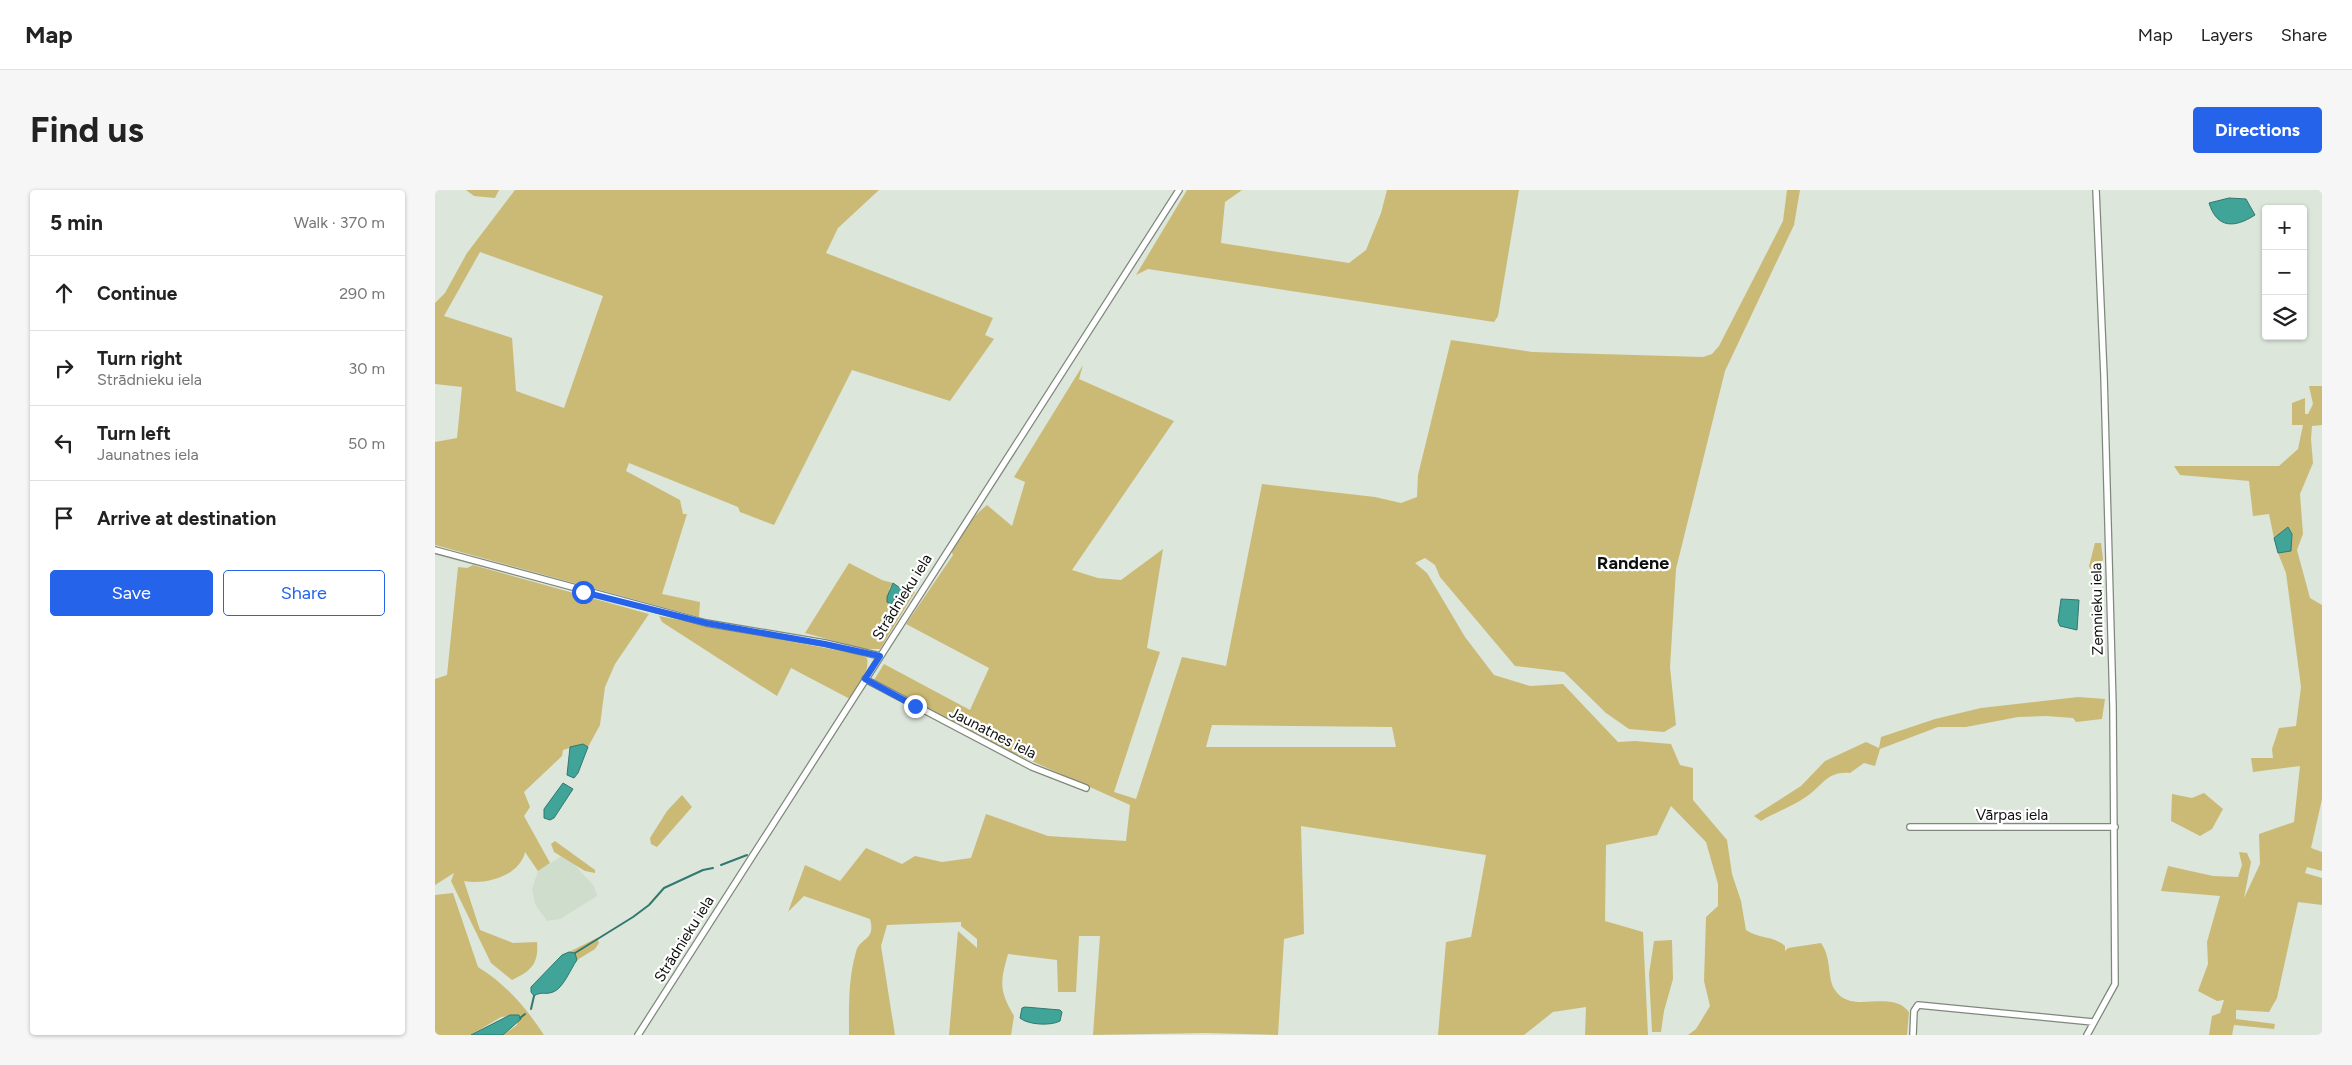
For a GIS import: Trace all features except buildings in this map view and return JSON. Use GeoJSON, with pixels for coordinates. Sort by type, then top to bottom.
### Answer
{"type":"FeatureCollection","features":[{"type":"Feature","properties":{"kind":"street","name":"Strādnieku iela"},"geometry":{"type":"LineString","coordinates":[[638,1035],[1179,190]]}},
{"type":"Feature","properties":{"kind":"street","name":"Zemnieku iela"},"geometry":{"type":"LineString","coordinates":[[2087,1035],[2115,984],[2115,827],[2104,376],[2096,190]]}},
{"type":"Feature","properties":{"kind":"street"},"geometry":{"type":"LineString","coordinates":[[435,550],[583,592],[706,623],[825,644],[880,656]]}},
{"type":"Feature","properties":{"kind":"street","name":"Jaunatnes iela"},"geometry":{"type":"LineString","coordinates":[[865,679],[1032,767],[1086,788]]}},
{"type":"Feature","properties":{"kind":"street","name":"Vārpas iela"},"geometry":{"type":"LineString","coordinates":[[1910,827],[2115,827]]}},
{"type":"Feature","properties":{"kind":"street"},"geometry":{"type":"LineString","coordinates":[[1913,1035],[1914,1011],[1918,1005],[2093,1022]]}},
{"type":"Feature","properties":{"kind":"shaded area"},"geometry":{"type":"Polygon","coordinates":[[[466,190],[499,190],[495,198],[474,196],[466,190]]]}},
{"type":"Feature","properties":{"kind":"shaded area"},"geometry":{"type":"Polygon","coordinates":[[[515,190],[879,190],[838,228],[826,253],[993,318],[985,335],[994,339],[950,401],[852,370],[774,525],[740,512],[738,507],[629,463],[626,471],[680,500],[683,514],[687,514],[662,594],[700,602],[699,617],[435,545],[435,442],[457,438],[462,387],[435,384],[435,303],[445,293],[467,253],[515,190]],[[480,252],[444,316],[512,338],[516,391],[564,408],[603,296],[480,252]]]}},
{"type":"Feature","properties":{"kind":"shaded area"},"geometry":{"type":"Polygon","coordinates":[[[1187,190],[1242,190],[1225,202],[1221,243],[1349,263],[1366,250],[1381,213],[1387,190],[1519,190],[1498,316],[1494,322],[1148,269],[1136,275],[1187,190]]]}},
{"type":"Feature","properties":{"kind":"shaded area"},"geometry":{"type":"Polygon","coordinates":[[[1787,190],[1800,190],[1794,225],[1725,371],[1676,569],[1670,667],[1676,725],[1664,732],[1629,729],[1606,713],[1564,672],[1515,666],[1440,577],[1435,565],[1425,558],[1415,563],[1427,573],[1465,637],[1494,675],[1530,686],[1563,684],[1618,742],[1635,741],[1671,744],[1680,765],[1693,768],[1693,800],[1727,840],[1732,874],[1741,901],[1746,930],[1780,943],[1785,946],[1785,951],[1788,948],[1821,943],[1827,955],[1831,980],[1835,990],[1842,997],[1851,1001],[1882,1001],[1901,1005],[1909,1012],[1907,1035],[1688,1035],[1696,1029],[1710,1006],[1704,981],[1706,917],[1718,906],[1718,884],[1706,842],[1671,806],[1657,835],[1606,845],[1605,921],[1643,932],[1648,1035],[1585,1035],[1586,1007],[1553,1012],[1524,1035],[1438,1035],[1446,942],[1471,937],[1486,855],[1301,826],[1304,934],[1284,939],[1278,1035],[1206,1033],[1093,1035],[1100,936],[1079,936],[1076,992],[1058,992],[1057,960],[1008,954],[1003,972],[1002,986],[1003,993],[1014,1016],[1011,1035],[949,1035],[958,931],[977,948],[977,939],[961,926],[961,922],[887,925],[881,946],[895,1035],[849,1035],[849,994],[853,962],[858,947],[871,931],[870,919],[804,896],[788,912],[805,865],[840,881],[866,848],[902,864],[915,856],[942,862],[971,858],[986,814],[1048,836],[1126,841],[1130,805],[1007,750],[874,680],[884,664],[970,710],[989,668],[906,624],[953,555],[951,550],[958,537],[971,520],[987,505],[1012,526],[1025,482],[1014,477],[1083,365],[1079,379],[1174,421],[1072,570],[1098,578],[1121,580],[1163,549],[1147,648],[1160,652],[1114,792],[1136,799],[1182,657],[1226,666],[1262,484],[1375,497],[1401,503],[1417,497],[1418,475],[1451,340],[1532,352],[1703,357],[1712,354],[1719,346],[1783,221],[1787,190]],[[1212,725],[1206,747],[1396,747],[1392,727],[1212,725]]]}},
{"type":"Feature","properties":{"kind":"shaded area"},"geometry":{"type":"Polygon","coordinates":[[[2309,386],[2322,386],[2322,425],[2312,426],[2313,463],[2300,494],[2303,534],[2297,550],[2310,598],[2322,605],[2322,799],[2311,848],[2322,852],[2322,871],[2307,867],[2305,873],[2322,878],[2322,905],[2298,902],[2277,998],[2269,1012],[2236,1010],[2236,1019],[2275,1024],[2274,1029],[2234,1025],[2232,1035],[2209,1035],[2212,1016],[2220,1013],[2224,1000],[2217,1001],[2198,991],[2208,964],[2207,942],[2220,896],[2161,891],[2168,866],[2213,876],[2238,877],[2242,865],[2239,852],[2247,853],[2251,862],[2244,898],[2260,864],[2259,834],[2294,822],[2300,766],[2253,772],[2251,758],[2273,758],[2272,749],[2279,728],[2296,726],[2301,687],[2286,573],[2278,553],[2291,551],[2292,534],[2288,527],[2274,538],[2269,514],[2253,516],[2249,481],[2180,475],[2174,466],[2279,466],[2298,449],[2303,425],[2292,425],[2292,403],[2305,398],[2305,414],[2308,414],[2313,404],[2309,386]]]}},
{"type":"Feature","properties":{"kind":"shaded area"},"geometry":{"type":"Polygon","coordinates":[[[2095,543],[2101,543],[2103,559],[2098,572],[2091,570],[2089,566],[2095,543]]]}},
{"type":"Feature","properties":{"kind":"shaded area"},"geometry":{"type":"Polygon","coordinates":[[[849,563],[882,580],[893,583],[889,589],[896,601],[903,590],[915,592],[880,649],[864,649],[805,633],[849,563]]]}},
{"type":"Feature","properties":{"kind":"shaded area"},"geometry":{"type":"Polygon","coordinates":[[[473,565],[649,614],[615,664],[605,687],[600,725],[588,747],[582,744],[563,750],[562,756],[524,792],[530,807],[524,816],[550,863],[538,871],[525,852],[522,860],[516,867],[501,877],[482,882],[464,881],[480,930],[513,943],[537,942],[535,962],[524,974],[512,980],[491,963],[451,881],[454,873],[435,885],[435,679],[447,675],[458,567],[467,568],[473,565]]]}},
{"type":"Feature","properties":{"kind":"shaded area"},"geometry":{"type":"Polygon","coordinates":[[[659,616],[857,654],[867,658],[867,669],[850,699],[791,668],[777,696],[662,622],[659,616]]]}},
{"type":"Feature","properties":{"kind":"shaded area"},"geometry":{"type":"Polygon","coordinates":[[[2078,697],[2105,699],[2102,719],[2076,722],[2073,718],[2046,716],[2018,717],[1966,727],[1938,727],[1880,749],[1875,766],[1864,763],[1850,773],[1832,776],[1804,798],[1761,821],[1754,816],[1801,786],[1825,761],[1866,742],[1879,748],[1881,737],[1935,719],[1981,708],[2078,697]]]}},
{"type":"Feature","properties":{"kind":"shaded area"},"geometry":{"type":"Polygon","coordinates":[[[2204,793],[2223,809],[2212,829],[2200,836],[2171,821],[2172,794],[2192,798],[2204,793]]]}},
{"type":"Feature","properties":{"kind":"shaded area"},"geometry":{"type":"Polygon","coordinates":[[[682,795],[692,807],[657,847],[651,844],[650,838],[667,811],[682,795]]]}},
{"type":"Feature","properties":{"kind":"shaded area"},"geometry":{"type":"Polygon","coordinates":[[[555,841],[595,870],[595,873],[585,871],[554,852],[551,844],[555,841]]]}},
{"type":"Feature","properties":{"kind":"shaded area"},"geometry":{"type":"Polygon","coordinates":[[[562,856],[569,859],[594,886],[597,896],[560,919],[547,921],[535,904],[532,889],[538,871],[562,856]]]}},
{"type":"Feature","properties":{"kind":"shaded area"},"geometry":{"type":"Polygon","coordinates":[[[453,893],[478,967],[498,981],[515,997],[544,1035],[503,1035],[517,1025],[519,1015],[501,1017],[471,1035],[435,1035],[435,895],[453,893]]]}},
{"type":"Feature","properties":{"kind":"shaded area"},"geometry":{"type":"Polygon","coordinates":[[[597,938],[599,943],[595,949],[577,960],[575,953],[569,952],[597,938]]]}},
{"type":"Feature","properties":{"kind":"shaded area"},"geometry":{"type":"Polygon","coordinates":[[[1672,940],[1673,979],[1664,1011],[1661,1032],[1652,1032],[1649,974],[1654,941],[1672,940]]]}},
{"type":"Feature","properties":{"kind":"water"},"geometry":{"type":"Polygon","coordinates":[[[2229,198],[2246,199],[2255,215],[2234,224],[2222,222],[2212,212],[2209,203],[2229,198]]]}},
{"type":"Feature","properties":{"kind":"water"},"geometry":{"type":"Polygon","coordinates":[[[2288,527],[2292,534],[2291,551],[2278,553],[2274,538],[2288,527]]]}},
{"type":"Feature","properties":{"kind":"water"},"geometry":{"type":"Polygon","coordinates":[[[893,583],[903,590],[891,604],[887,602],[887,597],[893,583]]]}},
{"type":"Feature","properties":{"kind":"water"},"geometry":{"type":"Polygon","coordinates":[[[2061,599],[2079,600],[2077,630],[2060,626],[2058,621],[2061,599]]]}},
{"type":"Feature","properties":{"kind":"water"},"geometry":{"type":"Polygon","coordinates":[[[583,744],[588,747],[578,773],[574,778],[567,775],[570,747],[583,744]]]}},
{"type":"Feature","properties":{"kind":"water"},"geometry":{"type":"Polygon","coordinates":[[[563,783],[573,789],[554,818],[550,820],[544,818],[544,809],[563,783]]]}},
{"type":"Feature","properties":{"kind":"water"},"geometry":{"type":"Polygon","coordinates":[[[569,952],[575,953],[577,960],[560,987],[553,992],[534,996],[531,992],[531,987],[562,955],[569,952]]]}},
{"type":"Feature","properties":{"kind":"water"},"geometry":{"type":"Polygon","coordinates":[[[1022,1008],[1060,1010],[1062,1012],[1060,1021],[1051,1024],[1028,1022],[1020,1018],[1022,1008]]]}},
{"type":"Feature","properties":{"kind":"water"},"geometry":{"type":"Polygon","coordinates":[[[510,1015],[519,1015],[521,1019],[503,1035],[471,1035],[510,1015]]]}},
{"type":"Feature","properties":{"kind":"waterway"},"geometry":{"type":"LineString","coordinates":[[721,865],[747,855]]}},
{"type":"Feature","properties":{"kind":"waterway"},"geometry":{"type":"LineString","coordinates":[[575,953],[633,917],[649,905],[664,888],[703,870],[713,868]]}},
{"type":"Feature","properties":{"kind":"waterway"},"geometry":{"type":"LineString","coordinates":[[531,1009],[534,996]]}},
{"type":"Feature","properties":{"kind":"waterway"},"geometry":{"type":"LineString","coordinates":[[520,1018],[525,1014]]}},
{"type":"Feature","properties":{"kind":"district","name":"Randene"},"geometry":{"type":"Point","coordinates":[1633,563]}},
{"type":"Feature","properties":{"kind":"route"},"geometry":{"type":"LineString","coordinates":[[583,592],[706,623],[825,644],[880,656],[865,679],[915,706]]}}]}
